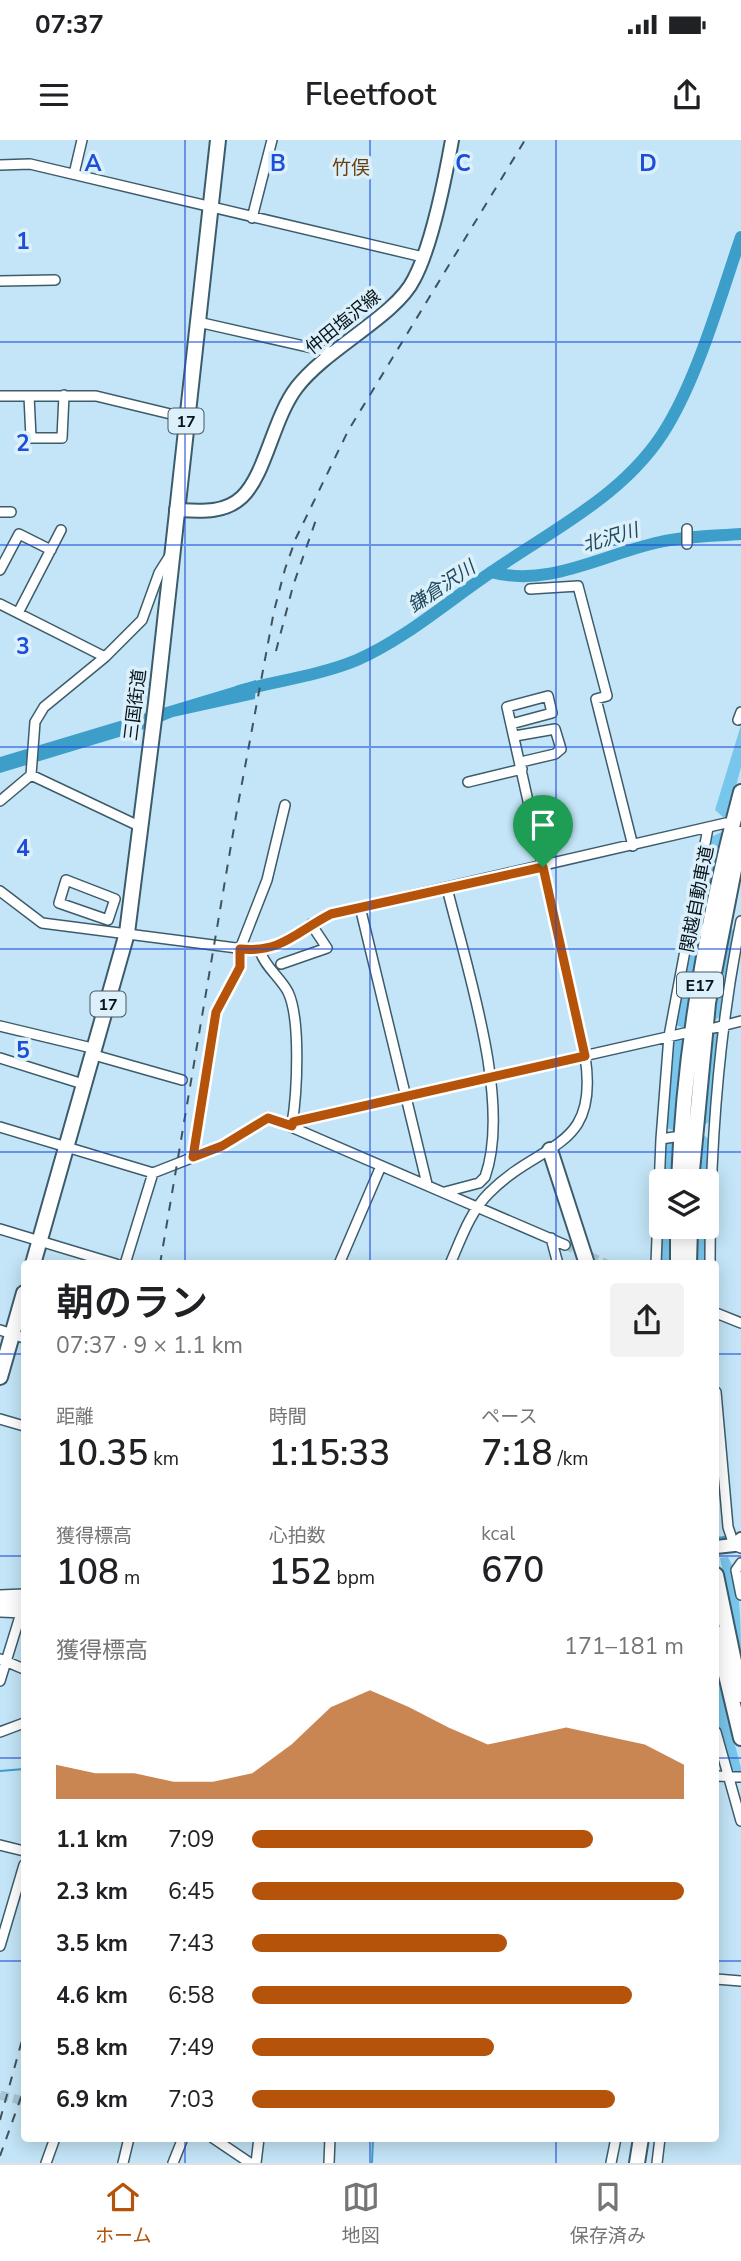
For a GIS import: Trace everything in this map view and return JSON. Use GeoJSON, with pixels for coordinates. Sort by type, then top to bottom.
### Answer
{"type":"FeatureCollection","features":[{"type":"Feature","properties":{"kind":"highway","name":"三国街道"},"geometry":{"type":"LineString","coordinates":[[34,1260],[127,933],[156,703],[218,140]]}},
{"type":"Feature","properties":{"kind":"highway","name":"関越自動車道"},"geometry":{"type":"LineString","coordinates":[[681,1169],[697,1001],[717,889],[741,793]]}},
{"type":"Feature","properties":{"kind":"highway","name":"関越自動車道"},"geometry":{"type":"LineString","coordinates":[[692,1169],[708,1003],[741,834]]}},
{"type":"Feature","properties":{"kind":"highway"},"geometry":{"type":"LineString","coordinates":[[550,1150],[586,1260]]}},
{"type":"Feature","properties":{"kind":"highway"},"geometry":{"type":"LineString","coordinates":[[678,1239],[678,1260]]}},
{"type":"Feature","properties":{"kind":"highway"},"geometry":{"type":"LineString","coordinates":[[689,1260],[690,1239]]}},
{"type":"Feature","properties":{"kind":"highway"},"geometry":{"type":"LineString","coordinates":[[0,1377],[21,1303]]}},
{"type":"Feature","properties":{"kind":"highway"},"geometry":{"type":"LineString","coordinates":[[719,1589],[741,1695]]}},
{"type":"Feature","properties":{"kind":"highway"},"geometry":{"type":"LineString","coordinates":[[719,1646],[741,1738]]}},
{"type":"Feature","properties":{"kind":"highway"},"geometry":{"type":"LineString","coordinates":[[637,2163],[640,2142]]}},
{"type":"Feature","properties":{"kind":"main road","name":"仲田塩沢線"},"geometry":{"type":"LineString","coordinates":[[176,510],[214,510],[242,496],[255,477],[285,405],[312,370],[330,352],[392,306],[408,290],[423,257],[452,140]]}},
{"type":"Feature","properties":{"kind":"main road"},"geometry":{"type":"LineString","coordinates":[[719,1547],[739,1544]]}},
{"type":"Feature","properties":{"kind":"main road"},"geometry":{"type":"LineString","coordinates":[[0,1603],[21,1609]]}},
{"type":"Feature","properties":{"kind":"street"},"geometry":{"type":"LineString","coordinates":[[74,174],[82,140]]}},
{"type":"Feature","properties":{"kind":"street"},"geometry":{"type":"LineString","coordinates":[[252,218],[272,140]]}},
{"type":"Feature","properties":{"kind":"street"},"geometry":{"type":"LineString","coordinates":[[0,164],[30,164],[423,257]]}},
{"type":"Feature","properties":{"kind":"street"},"geometry":{"type":"LineString","coordinates":[[0,281],[55,280]]}},
{"type":"Feature","properties":{"kind":"street"},"geometry":{"type":"LineString","coordinates":[[198,323],[330,352]]}},
{"type":"Feature","properties":{"kind":"street"},"geometry":{"type":"LineString","coordinates":[[29,396],[31,438],[62,438],[64,395]]}},
{"type":"Feature","properties":{"kind":"street"},"geometry":{"type":"LineString","coordinates":[[0,396],[96,397],[187,418]]}},
{"type":"Feature","properties":{"kind":"street"},"geometry":{"type":"LineString","coordinates":[[0,512],[11,512]]}},
{"type":"Feature","properties":{"kind":"street"},"geometry":{"type":"LineString","coordinates":[[687,529],[687,544]]}},
{"type":"Feature","properties":{"kind":"street"},"geometry":{"type":"LineString","coordinates":[[18,613],[61,530]]}},
{"type":"Feature","properties":{"kind":"street"},"geometry":{"type":"LineString","coordinates":[[0,570],[19,534],[51,550]]}},
{"type":"Feature","properties":{"kind":"street"},"geometry":{"type":"LineString","coordinates":[[0,801],[31,775],[36,722],[44,707],[105,657],[142,620],[159,573],[172,552]]}},
{"type":"Feature","properties":{"kind":"street"},"geometry":{"type":"LineString","coordinates":[[530,589],[578,586],[607,696],[596,699],[634,846]]}},
{"type":"Feature","properties":{"kind":"street"},"geometry":{"type":"LineString","coordinates":[[0,604],[105,657]]}},
{"type":"Feature","properties":{"kind":"street"},"geometry":{"type":"LineString","coordinates":[[452,1260],[476,1206],[510,1176],[550,1150],[578,1127],[586,1103],[588,1077],[585,1056],[507,706],[548,696],[552,713],[512,724]]}},
{"type":"Feature","properties":{"kind":"street"},"geometry":{"type":"LineString","coordinates":[[741,712],[738,720],[741,720]]}},
{"type":"Feature","properties":{"kind":"street"},"geometry":{"type":"LineString","coordinates":[[468,782],[555,754],[561,749],[561,740],[555,729],[515,736]]}},
{"type":"Feature","properties":{"kind":"street"},"geometry":{"type":"LineString","coordinates":[[31,775],[141,827]]}},
{"type":"Feature","properties":{"kind":"street"},"geometry":{"type":"LineString","coordinates":[[193,1157],[216,1012],[240,967],[240,949],[267,880],[285,805]]}},
{"type":"Feature","properties":{"kind":"street"},"geometry":{"type":"LineString","coordinates":[[0,891],[43,923],[260,951],[283,945],[331,914],[726,823]]}},
{"type":"Feature","properties":{"kind":"street"},"geometry":{"type":"LineString","coordinates":[[656,1260],[669,1036],[708,828]]}},
{"type":"Feature","properties":{"kind":"street"},"geometry":{"type":"LineString","coordinates":[[66,880],[115,899],[108,920],[83,911],[59,903],[66,880]]}},
{"type":"Feature","properties":{"kind":"street"},"geometry":{"type":"LineString","coordinates":[[445,1192],[479,1183],[485,1177],[495,1111],[492,1078],[447,887]]}},
{"type":"Feature","properties":{"kind":"street"},"geometry":{"type":"LineString","coordinates":[[360,907],[426,1184]]}},
{"type":"Feature","properties":{"kind":"street"},"geometry":{"type":"LineString","coordinates":[[77,929],[83,911]]}},
{"type":"Feature","properties":{"kind":"street"},"geometry":{"type":"LineString","coordinates":[[710,1260],[718,1027],[737,922]]}},
{"type":"Feature","properties":{"kind":"street"},"geometry":{"type":"LineString","coordinates":[[281,964],[327,948],[311,925]]}},
{"type":"Feature","properties":{"kind":"street"},"geometry":{"type":"LineString","coordinates":[[687,932],[701,929]]}},
{"type":"Feature","properties":{"kind":"street"},"geometry":{"type":"LineString","coordinates":[[260,951],[262,959],[288,991],[293,1011],[297,1083],[292,1124]]}},
{"type":"Feature","properties":{"kind":"street"},"geometry":{"type":"LineString","coordinates":[[718,1027],[741,1021]]}},
{"type":"Feature","properties":{"kind":"street"},"geometry":{"type":"LineString","coordinates":[[0,1026],[95,1052],[181,1080]]}},
{"type":"Feature","properties":{"kind":"street"},"geometry":{"type":"LineString","coordinates":[[292,1124],[685,1033]]}},
{"type":"Feature","properties":{"kind":"street"},"geometry":{"type":"LineString","coordinates":[[0,1058],[86,1085]]}},
{"type":"Feature","properties":{"kind":"street"},"geometry":{"type":"LineString","coordinates":[[0,1128],[153,1173],[222,1146],[268,1118],[292,1124],[381,1166],[565,1245]]}},
{"type":"Feature","properties":{"kind":"street"},"geometry":{"type":"LineString","coordinates":[[701,1131],[713,1131]]}},
{"type":"Feature","properties":{"kind":"street"},"geometry":{"type":"LineString","coordinates":[[661,1139],[674,1136]]}},
{"type":"Feature","properties":{"kind":"street"},"geometry":{"type":"LineString","coordinates":[[341,1260],[381,1166]]}},
{"type":"Feature","properties":{"kind":"street"},"geometry":{"type":"LineString","coordinates":[[126,1260],[153,1173]]}},
{"type":"Feature","properties":{"kind":"street"},"geometry":{"type":"LineString","coordinates":[[0,1229],[103,1260]]}},
{"type":"Feature","properties":{"kind":"street"},"geometry":{"type":"LineString","coordinates":[[551,1237],[557,1260]]}},
{"type":"Feature","properties":{"kind":"street"},"geometry":{"type":"LineString","coordinates":[[719,1314],[741,1324]]}},
{"type":"Feature","properties":{"kind":"street"},"geometry":{"type":"LineString","coordinates":[[0,1419],[21,1425]]}},
{"type":"Feature","properties":{"kind":"street"},"geometry":{"type":"LineString","coordinates":[[719,1426],[728,1527],[739,1544]]}},
{"type":"Feature","properties":{"kind":"street"},"geometry":{"type":"LineString","coordinates":[[741,1563],[736,1570],[741,1595]]}},
{"type":"Feature","properties":{"kind":"street"},"geometry":{"type":"LineString","coordinates":[[0,1595],[21,1594]]}},
{"type":"Feature","properties":{"kind":"street"},"geometry":{"type":"LineString","coordinates":[[0,1612],[21,1610]]}},
{"type":"Feature","properties":{"kind":"street"},"geometry":{"type":"LineString","coordinates":[[0,1681],[3,1660],[21,1615]]}},
{"type":"Feature","properties":{"kind":"street"},"geometry":{"type":"LineString","coordinates":[[3,1660],[21,1669]]}},
{"type":"Feature","properties":{"kind":"street"},"geometry":{"type":"LineString","coordinates":[[0,1732],[21,1724]]}},
{"type":"Feature","properties":{"kind":"street"},"geometry":{"type":"LineString","coordinates":[[719,1744],[741,1822]]}},
{"type":"Feature","properties":{"kind":"street"},"geometry":{"type":"LineString","coordinates":[[719,1776],[741,1777]]}},
{"type":"Feature","properties":{"kind":"street"},"geometry":{"type":"LineString","coordinates":[[0,1845],[21,1850]]}},
{"type":"Feature","properties":{"kind":"street"},"geometry":{"type":"LineString","coordinates":[[0,1947],[21,1875]]}},
{"type":"Feature","properties":{"kind":"street"},"geometry":{"type":"LineString","coordinates":[[719,1979],[741,1981]]}},
{"type":"Feature","properties":{"kind":"street"},"geometry":{"type":"LineString","coordinates":[[46,2163],[54,2142]]}},
{"type":"Feature","properties":{"kind":"street"},"geometry":{"type":"LineString","coordinates":[[123,2163],[128,2142]]}},
{"type":"Feature","properties":{"kind":"street"},"geometry":{"type":"LineString","coordinates":[[173,2163],[181,2142]]}},
{"type":"Feature","properties":{"kind":"street"},"geometry":{"type":"LineString","coordinates":[[219,2142],[250,2163]]}},
{"type":"Feature","properties":{"kind":"street"},"geometry":{"type":"LineString","coordinates":[[256,2163],[259,2142]]}},
{"type":"Feature","properties":{"kind":"street"},"geometry":{"type":"LineString","coordinates":[[329,2163],[330,2142]]}},
{"type":"Feature","properties":{"kind":"street"},"geometry":{"type":"LineString","coordinates":[[611,2163],[615,2142]]}},
{"type":"Feature","properties":{"kind":"street"},"geometry":{"type":"LineString","coordinates":[[657,2163],[660,2142]]}},
{"type":"Feature","properties":{"kind":"shaded area"},"geometry":{"type":"Polygon","coordinates":[[[256,680],[255,699],[173,717],[139,731],[0,773],[0,757],[256,680]]]}},
{"type":"Feature","properties":{"kind":"shaded area"},"geometry":{"type":"Polygon","coordinates":[[[741,725],[741,767],[728,816],[723,817],[715,810],[741,725]]]}},
{"type":"Feature","properties":{"kind":"shaded area"},"geometry":{"type":"Polygon","coordinates":[[[724,831],[703,925],[696,927],[693,925],[709,838],[724,831]]]}},
{"type":"Feature","properties":{"kind":"shaded area"},"geometry":{"type":"Polygon","coordinates":[[[730,926],[735,933],[721,1015],[712,1023],[730,926]]]}},
{"type":"Feature","properties":{"kind":"shaded area"},"geometry":{"type":"Polygon","coordinates":[[[702,932],[686,1029],[675,1025],[690,935],[702,932]]]}},
{"type":"Feature","properties":{"kind":"shaded area"},"geometry":{"type":"Polygon","coordinates":[[[711,1032],[719,1034],[712,1120],[701,1127],[711,1032]]]}},
{"type":"Feature","properties":{"kind":"shaded area"},"geometry":{"type":"Polygon","coordinates":[[[685,1038],[676,1131],[666,1128],[672,1040],[685,1038]]]}},
{"type":"Feature","properties":{"kind":"shaded area"},"geometry":{"type":"Polygon","coordinates":[[[705,1136],[710,1141],[709,1169],[699,1169],[700,1137],[705,1136]]]}},
{"type":"Feature","properties":{"kind":"shaded area"},"geometry":{"type":"Polygon","coordinates":[[[675,1140],[674,1169],[663,1169],[664,1145],[675,1140]]]}},
{"type":"Feature","properties":{"kind":"shaded area"},"geometry":{"type":"Polygon","coordinates":[[[661,1239],[671,1239],[671,1260],[659,1260],[661,1239]]]}},
{"type":"Feature","properties":{"kind":"shaded area"},"geometry":{"type":"Polygon","coordinates":[[[696,1239],[707,1239],[707,1260],[696,1260],[696,1239]]]}},
{"type":"Feature","properties":{"kind":"shaded area"},"geometry":{"type":"Polygon","coordinates":[[[728,1557],[738,1592],[741,1659],[720,1558],[728,1557]]]}},
{"type":"Feature","properties":{"kind":"shaded area"},"geometry":{"type":"Polygon","coordinates":[[[719,1683],[741,1774],[728,1768],[719,1737],[719,1683]]]}},
{"type":"Feature","properties":{"kind":"waterway","name":"鎌倉沢川"},"geometry":{"type":"LineString","coordinates":[[239,691],[329,670],[375,651],[409,631],[611,491],[651,449],[679,404],[709,333],[741,237]]}},
{"type":"Feature","properties":{"kind":"waterway","name":"北沢川"},"geometry":{"type":"LineString","coordinates":[[491,572],[513,576],[555,573],[660,542],[741,534]]}},
{"type":"Feature","properties":{"kind":"waterway"},"geometry":{"type":"LineString","coordinates":[[719,1538],[725,1537]]}},
{"type":"Feature","properties":{"kind":"waterway"},"geometry":{"type":"LineString","coordinates":[[0,1771],[21,1769]]}},
{"type":"Feature","properties":{"kind":"waterway"},"geometry":{"type":"LineString","coordinates":[[372,2163],[373,2142]]}},
{"type":"Feature","properties":{"kind":"tunnel"},"geometry":{"type":"LineString","coordinates":[[565,1245],[598,1260]]}},
{"type":"Feature","properties":{"kind":"tunnel"},"geometry":{"type":"LineString","coordinates":[[0,2095],[21,2100]]}},
{"type":"Feature","properties":{"kind":"railway"},"geometry":{"type":"LineString","coordinates":[[161,1260],[237,810],[274,611],[285,569],[296,538],[348,431],[525,140]]}},
{"type":"Feature","properties":{"kind":"railway"},"geometry":{"type":"LineString","coordinates":[[276,651],[293,586],[318,514]]}},
{"type":"Feature","properties":{"kind":"railway"},"geometry":{"type":"LineString","coordinates":[[0,2120],[21,2044]]}},
{"type":"Feature","properties":{"kind":"railway"},"geometry":{"type":"LineString","coordinates":[[0,2156],[21,2097]]}},
{"type":"Feature","properties":{"kind":"district","name":"竹俣"},"geometry":{"type":"Point","coordinates":[351,167]}},
{"type":"Feature","properties":{"kind":"route"},"geometry":{"type":"LineString","coordinates":[[543,867],[585,1056],[293,1122],[292,1126],[268,1118],[222,1146],[193,1157],[216,1012],[226,998],[240,967],[240,949],[260,951],[283,945],[308,926],[331,914],[543,867]]}}]}
